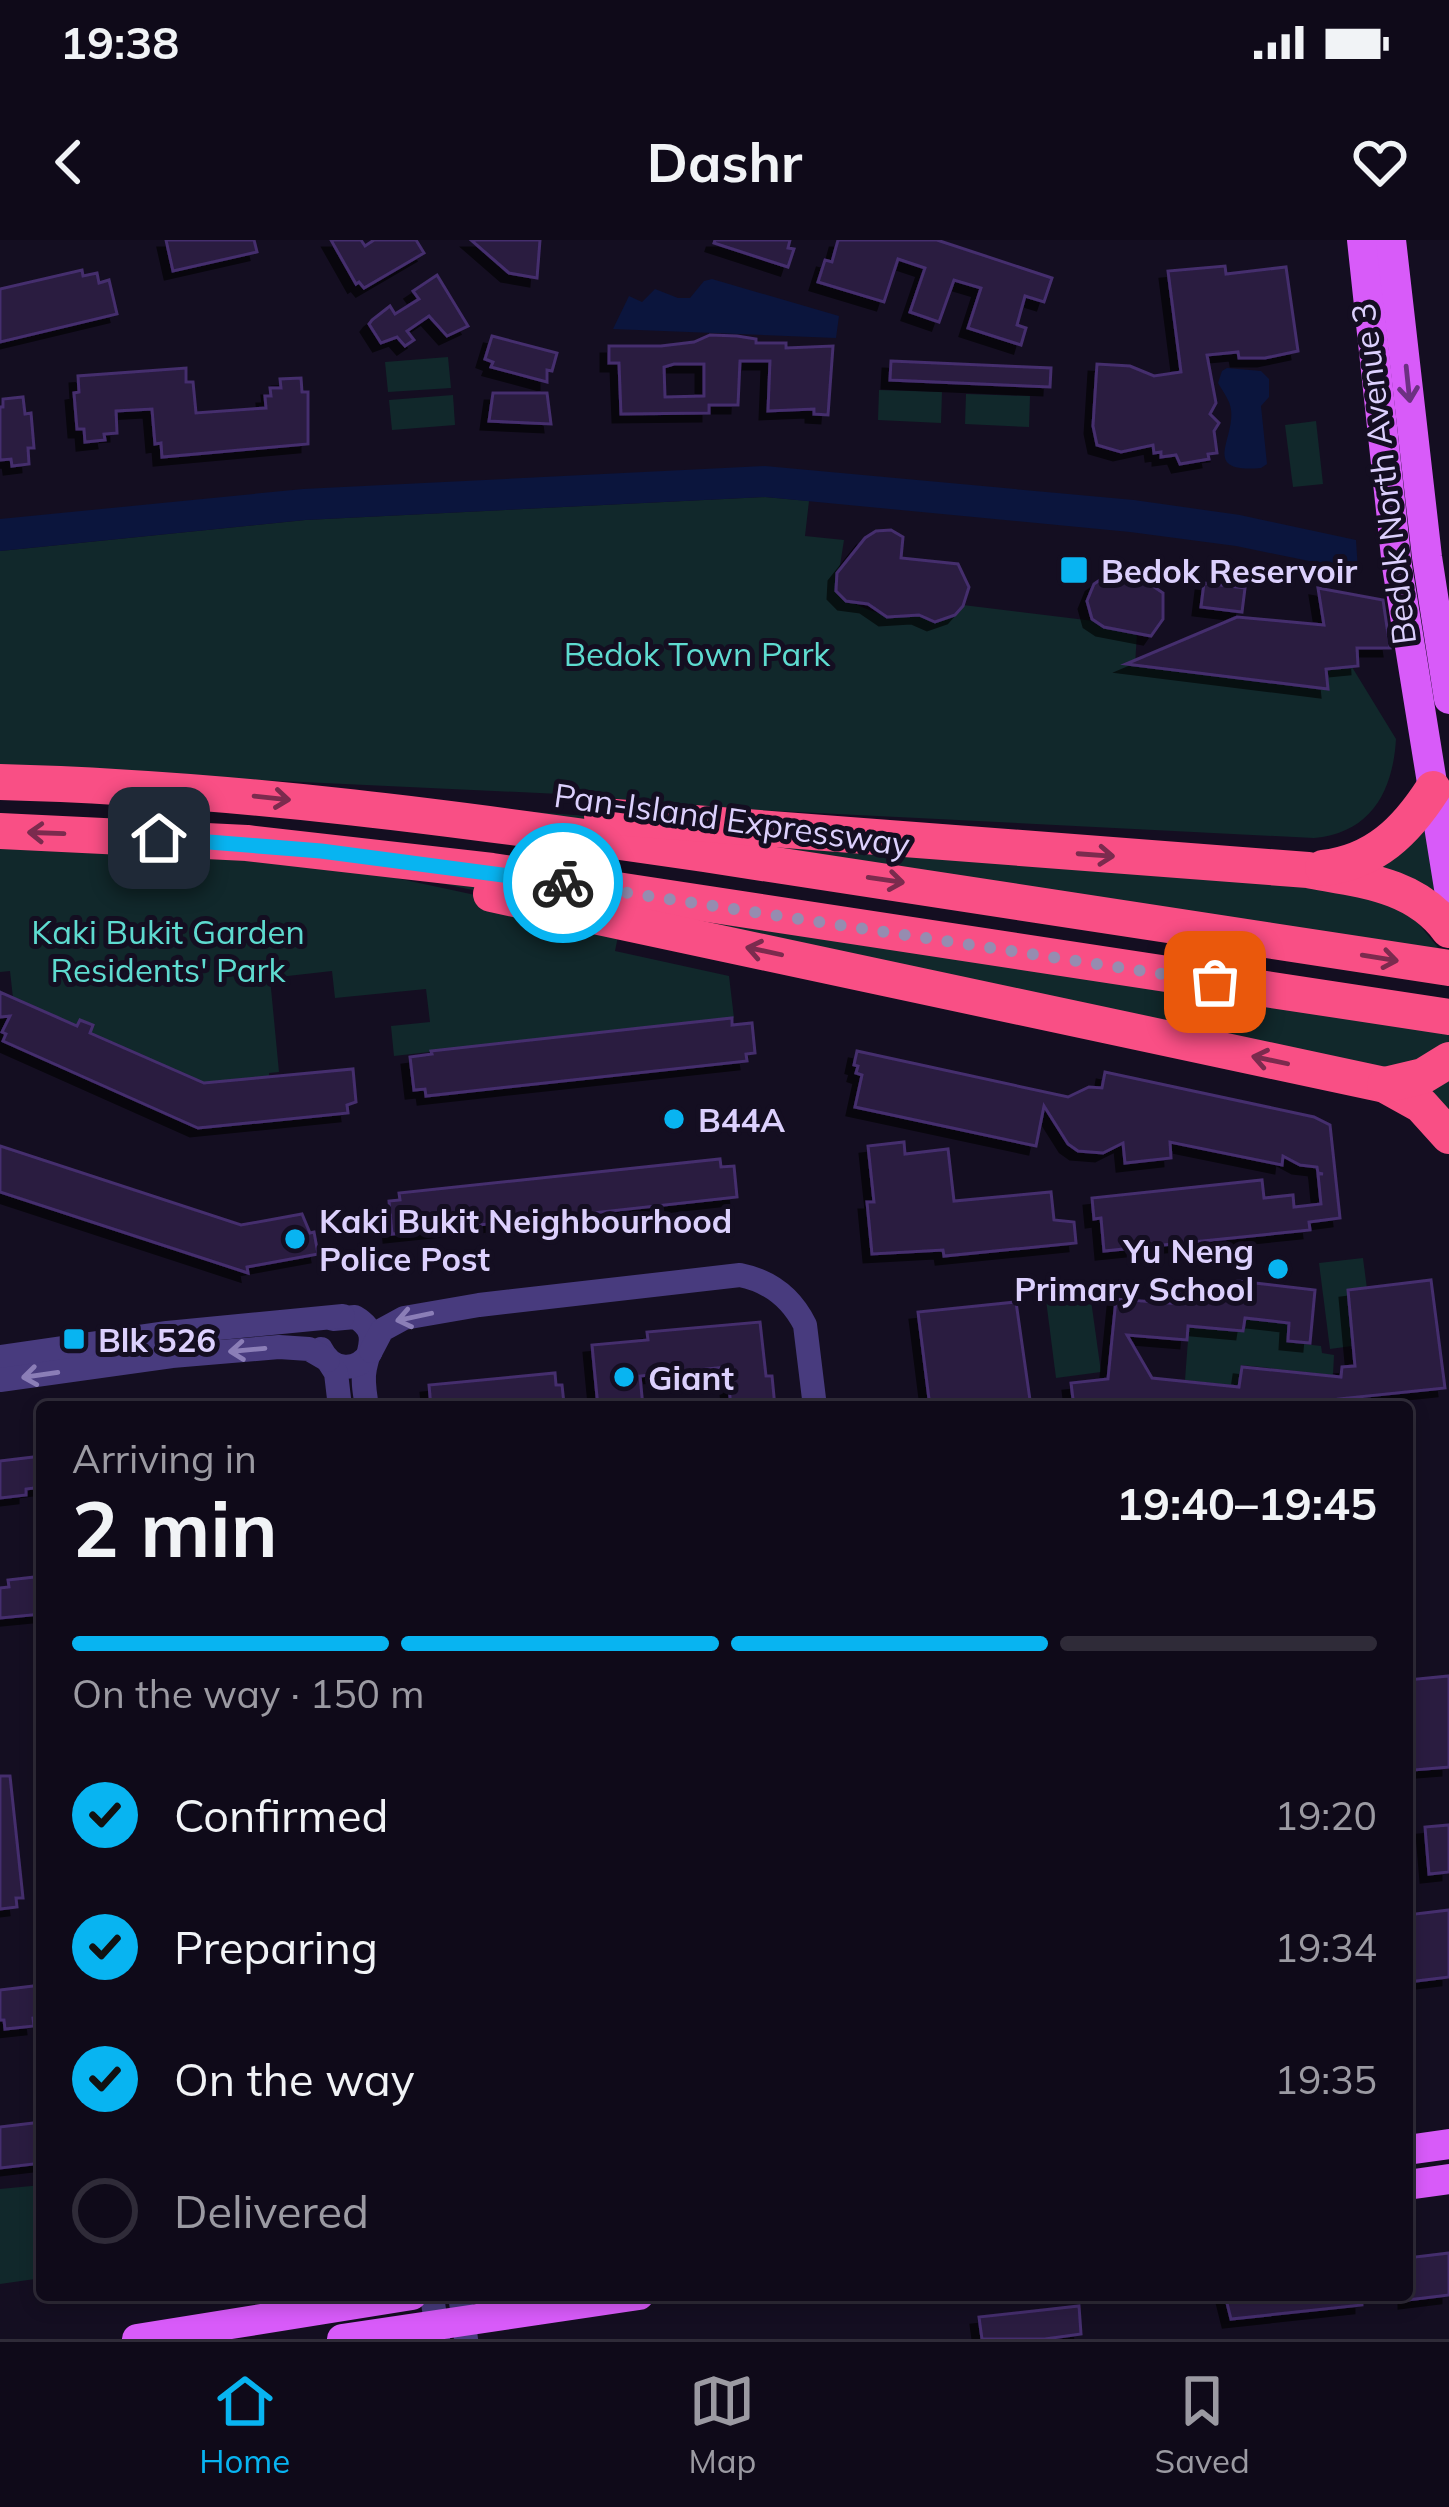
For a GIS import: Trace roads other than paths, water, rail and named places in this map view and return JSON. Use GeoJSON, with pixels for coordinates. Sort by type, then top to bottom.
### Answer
{"type":"FeatureCollection","features":[{"type":"Feature","properties":{"kind":"highway","name":"Pan-Island Expressway"},"geometry":{"type":"LineString","coordinates":[[0,782],[207,792],[438,815],[1449,968]]}},
{"type":"Feature","properties":{"kind":"highway"},"geometry":{"type":"LineString","coordinates":[[1308,870],[1352,863],[1374,853],[1405,826],[1432,788]]}},
{"type":"Feature","properties":{"kind":"highway"},"geometry":{"type":"LineString","coordinates":[[438,815],[470,805],[1308,870],[1405,893],[1423,903],[1449,930]]}},
{"type":"Feature","properties":{"kind":"highway"},"geometry":{"type":"LineString","coordinates":[[0,831],[247,843],[492,872],[1449,1017]]}},
{"type":"Feature","properties":{"kind":"highway"},"geometry":{"type":"LineString","coordinates":[[247,843],[1384,1085],[1420,1105],[1449,1136]]}},
{"type":"Feature","properties":{"kind":"highway"},"geometry":{"type":"LineString","coordinates":[[1384,1085],[1424,1076],[1449,1060]]}},
{"type":"Feature","properties":{"kind":"main road"},"geometry":{"type":"LineString","coordinates":[[1335,240],[1368,290]]}},
{"type":"Feature","properties":{"kind":"main road","name":"Bedok North Avenue 3"},"geometry":{"type":"LineString","coordinates":[[1362,240],[1397,566],[1449,888]]}},
{"type":"Feature","properties":{"kind":"main road","name":"Bedok North Avenue 3"},"geometry":{"type":"LineString","coordinates":[[1398,249],[1427,557],[1449,700]]}},
{"type":"Feature","properties":{"kind":"main road"},"geometry":{"type":"LineString","coordinates":[[1413,2149],[1449,2144]]}},
{"type":"Feature","properties":{"kind":"main road"},"geometry":{"type":"LineString","coordinates":[[1413,2184],[1449,2179]]}},
{"type":"Feature","properties":{"kind":"main road"},"geometry":{"type":"LineString","coordinates":[[137,2339],[374,2301]]}},
{"type":"Feature","properties":{"kind":"main road"},"geometry":{"type":"LineString","coordinates":[[342,2339],[449,2319],[592,2301]]}},
{"type":"Feature","properties":{"kind":"street"},"geometry":{"type":"LineString","coordinates":[[0,1380],[172,1356],[279,1348],[310,1348],[329,1361],[351,1367],[370,1352],[382,1330],[404,1318],[740,1275],[776,1290],[799,1313],[805,1325],[814,1401]]}},
{"type":"Feature","properties":{"kind":"street"},"geometry":{"type":"LineString","coordinates":[[339,1401],[336,1373],[321,1348],[321,1333],[329,1322],[344,1316]]}},
{"type":"Feature","properties":{"kind":"street"},"geometry":{"type":"LineString","coordinates":[[0,1358],[167,1333],[344,1316],[367,1326],[372,1339],[364,1375],[366,1401]]}},
{"type":"Feature","properties":{"kind":"water"},"geometry":{"type":"Polygon","coordinates":[[[712,279],[839,316],[836,338],[613,329],[629,296],[642,302],[655,289],[690,298],[704,281],[712,279]]]}},
{"type":"Feature","properties":{"kind":"water"},"geometry":{"type":"Polygon","coordinates":[[[1227,368],[1261,371],[1269,379],[1269,397],[1261,406],[1267,464],[1261,468],[1242,468],[1226,460],[1231,410],[1218,383],[1227,368]]]}},
{"type":"Feature","properties":{"kind":"water"},"geometry":{"type":"Polygon","coordinates":[[[765,466],[1134,500],[1240,515],[1356,540],[1358,571],[1236,546],[1130,532],[765,497],[305,520],[0,551],[0,519],[303,489],[765,466]]]}},
{"type":"Feature","properties":{"kind":"place","name":"Bedok Reservoir"},"geometry":{"type":"Point","coordinates":[1074,570]}},
{"type":"Feature","properties":{"kind":"place","name":"B44A"},"geometry":{"type":"Point","coordinates":[674,1119]}},
{"type":"Feature","properties":{"kind":"place","name":"Kaki Bukit Neighbourhood Police Post"},"geometry":{"type":"Point","coordinates":[295,1239]}},
{"type":"Feature","properties":{"kind":"place","name":"Yu Neng Primary School"},"geometry":{"type":"Point","coordinates":[1278,1269]}},
{"type":"Feature","properties":{"kind":"place","name":"Blk 526"},"geometry":{"type":"Point","coordinates":[74,1339]}},
{"type":"Feature","properties":{"kind":"place","name":"Giant"},"geometry":{"type":"Point","coordinates":[624,1377]}},
{"type":"Feature","properties":{"kind":"park label","name":"Bedok Town Park"},"geometry":{"type":"Point","coordinates":[697,653]}},
{"type":"Feature","properties":{"kind":"park label","name":"Kaki Bukit Garden Residents' Park"},"geometry":{"type":"Point","coordinates":[168,950]}}]}
